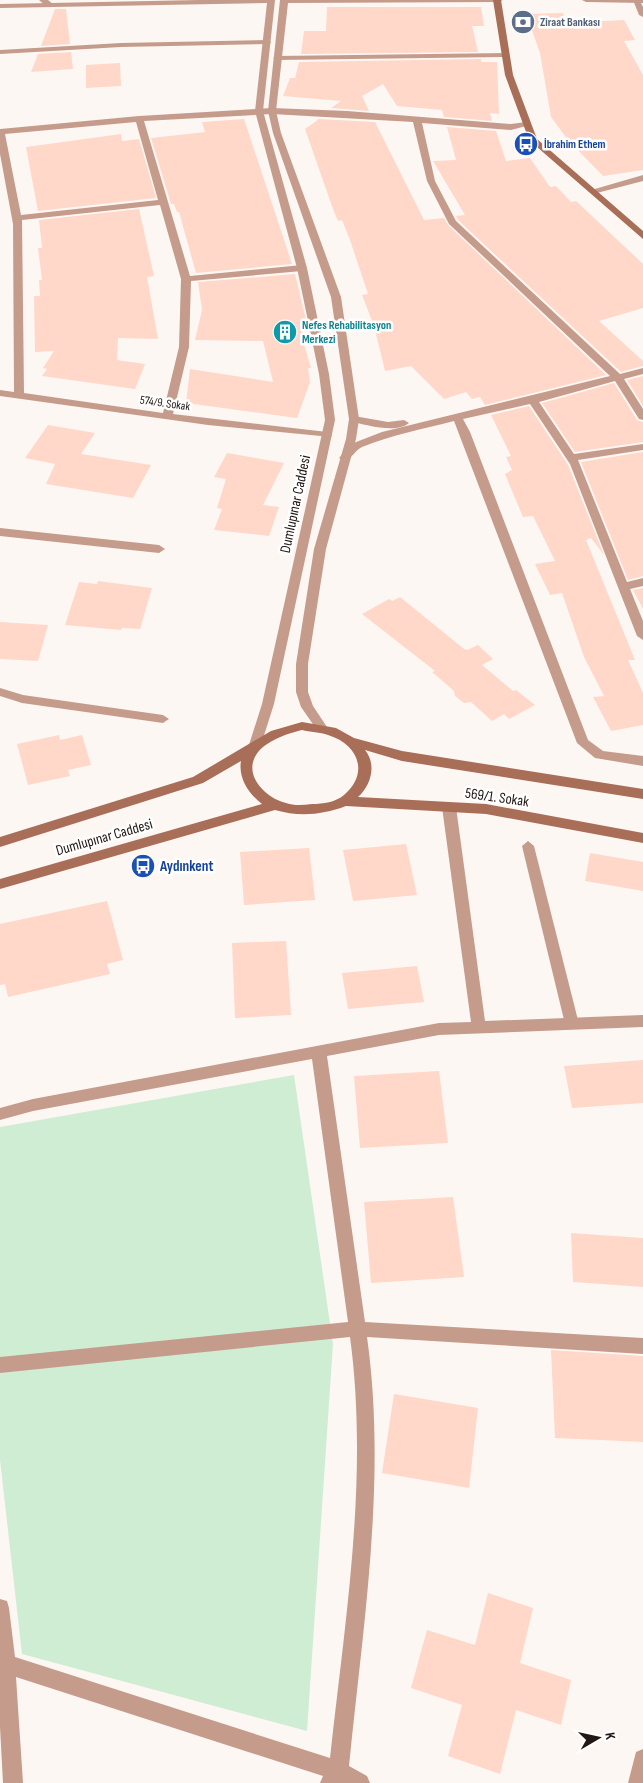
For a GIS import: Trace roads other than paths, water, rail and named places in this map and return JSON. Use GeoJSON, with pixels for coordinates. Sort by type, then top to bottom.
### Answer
{"type":"FeatureCollection","features":[{"type":"Feature","properties":{"kind":"main road"},"geometry":{"type":"LineString","coordinates":[[498,0],[501,12],[504,55],[526,125],[533,140],[594,191],[643,236]]}},
{"type":"Feature","properties":{"kind":"main road"},"geometry":{"type":"LineString","coordinates":[[302,726],[321,727],[339,732],[354,742],[363,753],[366,766],[365,778],[358,791],[346,801],[329,808],[311,811],[293,810],[275,805],[261,796],[251,785],[247,772],[248,760],[254,748],[267,736],[283,729],[302,726]]}},
{"type":"Feature","properties":{"kind":"main road","name":"569/1. Sokak"},"geometry":{"type":"LineString","coordinates":[[354,742],[402,756],[643,794]]}},
{"type":"Feature","properties":{"kind":"main road","name":"Dumlupınar Caddesi"},"geometry":{"type":"LineString","coordinates":[[0,842],[198,780],[254,748]]}},
{"type":"Feature","properties":{"kind":"main road","name":"569/1. Sokak"},"geometry":{"type":"LineString","coordinates":[[346,801],[486,809],[643,838]]}},
{"type":"Feature","properties":{"kind":"main road","name":"Dumlupınar Caddesi"},"geometry":{"type":"LineString","coordinates":[[0,884],[275,805]]}},
{"type":"Feature","properties":{"kind":"street"},"geometry":{"type":"LineString","coordinates":[[0,6],[46,2],[271,0]]}},
{"type":"Feature","properties":{"kind":"street","name":"Dumlupınar Caddesi"},"geometry":{"type":"LineString","coordinates":[[254,748],[268,704],[330,420],[324,374],[302,268],[259,111],[271,0]]}},
{"type":"Feature","properties":{"kind":"street"},"geometry":{"type":"LineString","coordinates":[[321,727],[307,707],[302,692],[302,664],[320,549],[344,458],[351,439],[354,419],[336,297],[272,111],[284,1],[498,0]]}},
{"type":"Feature","properties":{"kind":"street"},"geometry":{"type":"LineString","coordinates":[[586,0],[640,1],[643,15]]}},
{"type":"Feature","properties":{"kind":"street"},"geometry":{"type":"LineString","coordinates":[[0,52],[120,45],[267,42]]}},
{"type":"Feature","properties":{"kind":"street"},"geometry":{"type":"LineString","coordinates":[[277,58],[504,55]]}},
{"type":"Feature","properties":{"kind":"street"},"geometry":{"type":"LineString","coordinates":[[19,395],[16,218],[0,132],[139,119],[259,111],[417,119],[511,127],[526,125]]}},
{"type":"Feature","properties":{"kind":"street"},"geometry":{"type":"LineString","coordinates":[[139,119],[186,279],[184,347],[167,416]]}},
{"type":"Feature","properties":{"kind":"street"},"geometry":{"type":"LineString","coordinates":[[417,119],[431,181],[452,222],[618,378],[643,417]]}},
{"type":"Feature","properties":{"kind":"street"},"geometry":{"type":"LineString","coordinates":[[594,191],[643,178]]}},
{"type":"Feature","properties":{"kind":"street"},"geometry":{"type":"LineString","coordinates":[[16,218],[164,202]]}},
{"type":"Feature","properties":{"kind":"street"},"geometry":{"type":"LineString","coordinates":[[186,279],[302,268]]}},
{"type":"Feature","properties":{"kind":"street"},"geometry":{"type":"LineString","coordinates":[[344,458],[355,446],[367,441],[643,371]]}},
{"type":"Feature","properties":{"kind":"street","name":"574/9. Sokak"},"geometry":{"type":"LineString","coordinates":[[0,392],[167,416],[327,435]]}},
{"type":"Feature","properties":{"kind":"street"},"geometry":{"type":"LineString","coordinates":[[533,400],[571,458],[610,549],[622,587],[643,636]]}},
{"type":"Feature","properties":{"kind":"street"},"geometry":{"type":"LineString","coordinates":[[354,419],[388,425],[457,417]]}},
{"type":"Feature","properties":{"kind":"street"},"geometry":{"type":"LineString","coordinates":[[457,417],[465,432],[583,743],[600,755],[643,762]]}},
{"type":"Feature","properties":{"kind":"street"},"geometry":{"type":"LineString","coordinates":[[571,458],[643,447]]}},
{"type":"Feature","properties":{"kind":"street"},"geometry":{"type":"LineString","coordinates":[[0,532],[159,550]]}},
{"type":"Feature","properties":{"kind":"street"},"geometry":{"type":"LineString","coordinates":[[622,587],[643,582]]}},
{"type":"Feature","properties":{"kind":"street"},"geometry":{"type":"LineString","coordinates":[[0,692],[22,699],[163,719]]}},
{"type":"Feature","properties":{"kind":"street"},"geometry":{"type":"LineString","coordinates":[[449,807],[479,1028]]}},
{"type":"Feature","properties":{"kind":"street"},"geometry":{"type":"LineString","coordinates":[[0,1114],[33,1105],[439,1029],[643,1021]]}},
{"type":"Feature","properties":{"kind":"street"},"geometry":{"type":"LineString","coordinates":[[319,1052],[364,1375],[365,1508],[335,1777]]}},
{"type":"Feature","properties":{"kind":"street"},"geometry":{"type":"LineString","coordinates":[[0,1365],[358,1329],[643,1346]]}},
{"type":"Feature","properties":{"kind":"street"},"geometry":{"type":"LineString","coordinates":[[0,1608],[13,1783]]}},
{"type":"Feature","properties":{"kind":"street"},"geometry":{"type":"LineString","coordinates":[[3,1664],[335,1777],[360,1783]]}},
{"type":"Feature","properties":{"kind":"street"},"geometry":{"type":"LineString","coordinates":[[638,1783],[643,1760]]}},
{"type":"Feature","properties":{"kind":"lane"},"geometry":{"type":"LineString","coordinates":[[528,846],[572,1024]]}},
{"type":"Feature","properties":{"kind":"place","name":"Ziraat Bankası"},"geometry":{"type":"Point","coordinates":[523,22]}},
{"type":"Feature","properties":{"kind":"place","name":"İbrahim Ethem"},"geometry":{"type":"Point","coordinates":[526,144]}},
{"type":"Feature","properties":{"kind":"place","name":"Nefes Rehabilitasyon Merkezi"},"geometry":{"type":"Point","coordinates":[285,332]}},
{"type":"Feature","properties":{"kind":"place","name":"Aydınkent"},"geometry":{"type":"Point","coordinates":[143,866]}}]}
